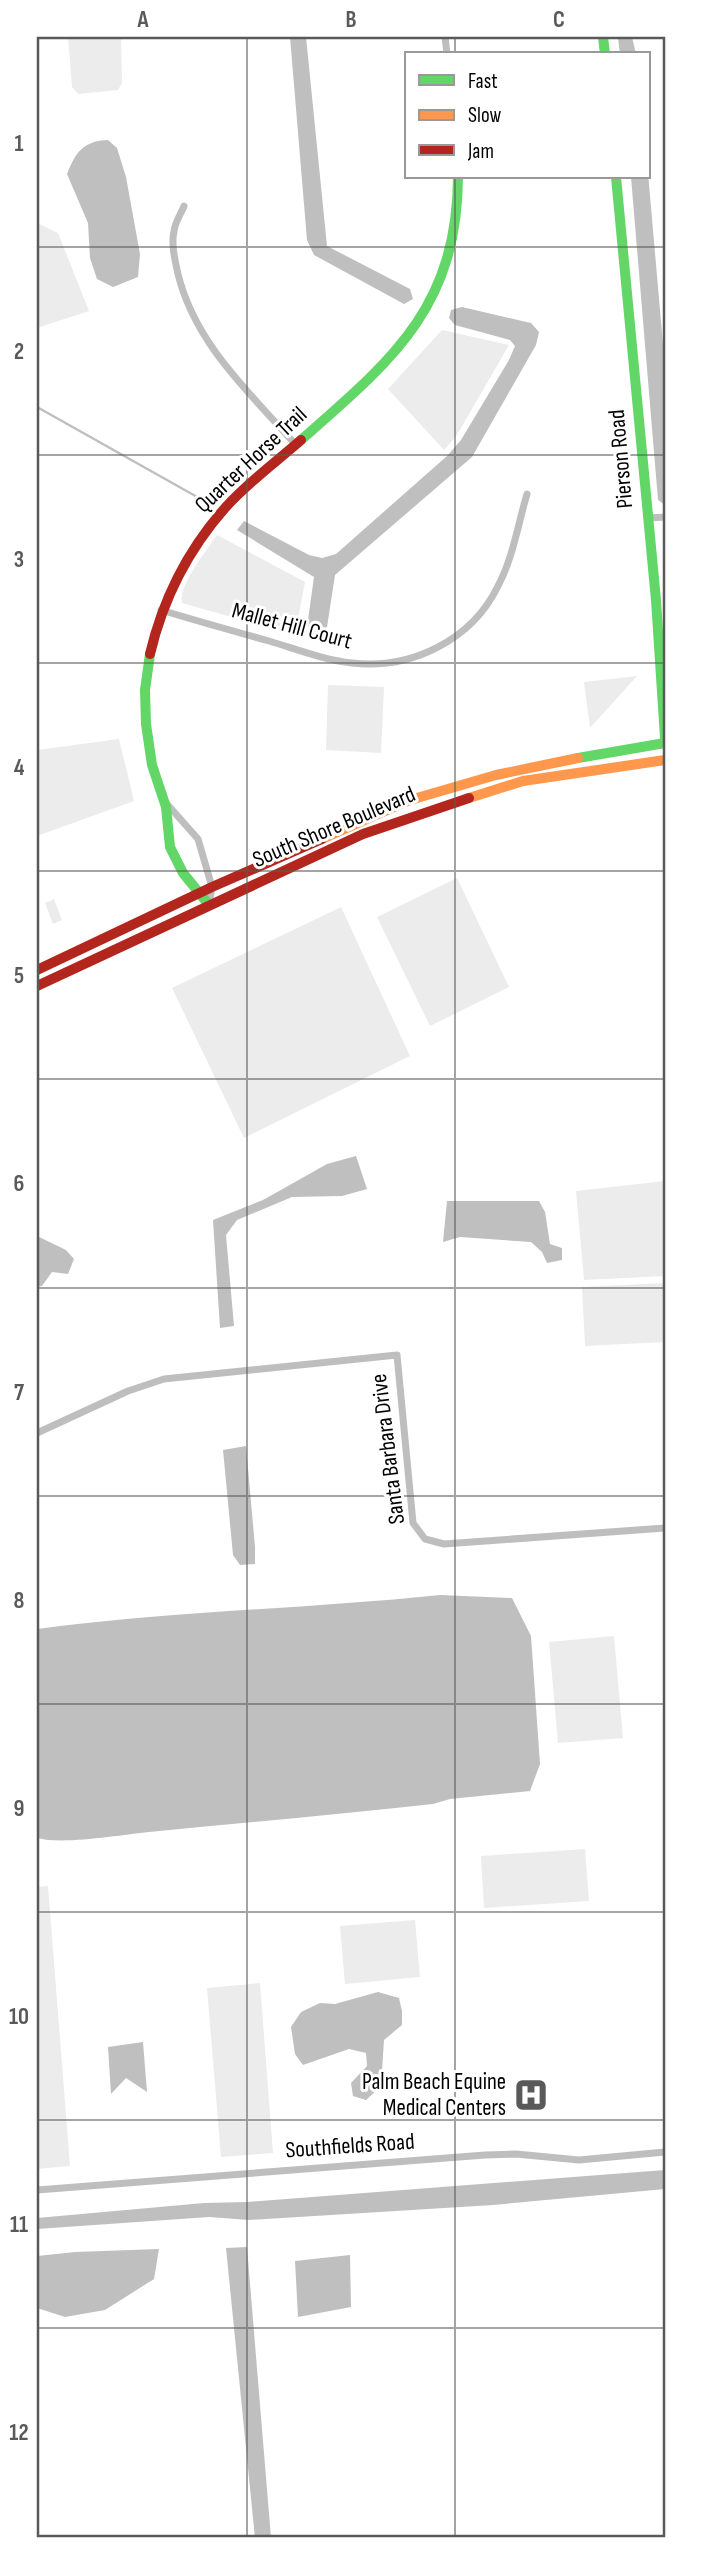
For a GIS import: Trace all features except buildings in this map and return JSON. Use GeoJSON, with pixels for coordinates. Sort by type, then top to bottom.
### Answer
{"type":"FeatureCollection","features":[{"type":"Feature","properties":{"kind":"street","name":"Quarter Horse Trail"},"geometry":{"type":"LineString","coordinates":[[209,905],[198,894],[172,853],[166,803],[152,763],[145,718],[148,663],[161,610],[183,563],[227,506],[381,369],[410,337],[440,284],[455,234],[458,178]]}},
{"type":"Feature","properties":{"kind":"street","name":"Pierson Road"},"geometry":{"type":"LineString","coordinates":[[616,178],[656,600],[665,738]]}},
{"type":"Feature","properties":{"kind":"street"},"geometry":{"type":"LineString","coordinates":[[184,206],[174,230],[173,245],[181,285],[196,323],[223,363],[296,445]]}},
{"type":"Feature","properties":{"kind":"street","name":"Mallet Hill Court"},"geometry":{"type":"LineString","coordinates":[[161,610],[348,663],[381,664],[420,655],[465,629],[487,604],[506,570],[527,494]]}},
{"type":"Feature","properties":{"kind":"street"},"geometry":{"type":"LineString","coordinates":[[648,518],[665,517]]}},
{"type":"Feature","properties":{"kind":"street","name":"South Shore Boulevard"},"geometry":{"type":"LineString","coordinates":[[37,970],[212,887],[410,800],[496,775],[622,749],[665,743]]}},
{"type":"Feature","properties":{"kind":"street","name":"South Shore Boulevard"},"geometry":{"type":"LineString","coordinates":[[37,986],[363,834],[523,781],[665,760]]}},
{"type":"Feature","properties":{"kind":"street","name":"Quarter Horse Trail"},"geometry":{"type":"LineString","coordinates":[[166,803],[198,839],[212,887],[209,905]]}},
{"type":"Feature","properties":{"kind":"street","name":"Santa Barbara Drive"},"geometry":{"type":"LineString","coordinates":[[37,1433],[143,1385],[171,1377],[397,1355],[413,1523],[425,1539],[444,1544],[665,1528]]}},
{"type":"Feature","properties":{"kind":"street","name":"Southfields Road"},"geometry":{"type":"LineString","coordinates":[[37,2190],[485,2155],[516,2154],[579,2160],[665,2152]]}},
{"type":"Feature","properties":{"kind":"shaded area"},"geometry":{"type":"Polygon","coordinates":[[[68,37],[121,37],[122,83],[118,90],[78,94],[72,87],[68,37]]]}},
{"type":"Feature","properties":{"kind":"shaded area"},"geometry":{"type":"Polygon","coordinates":[[[290,37],[306,37],[327,246],[410,289],[413,299],[404,304],[314,255],[307,240],[290,37]]]}},
{"type":"Feature","properties":{"kind":"shaded area"},"geometry":{"type":"Polygon","coordinates":[[[632,37],[636,52],[620,52],[618,38],[632,37]]]}},
{"type":"Feature","properties":{"kind":"shaded area"},"geometry":{"type":"Polygon","coordinates":[[[108,140],[117,148],[126,177],[140,254],[138,277],[113,287],[97,279],[90,258],[88,223],[67,174],[86,145],[108,140]]]}},
{"type":"Feature","properties":{"kind":"shaded area"},"geometry":{"type":"Polygon","coordinates":[[[631,178],[648,178],[665,367],[665,505],[658,500],[631,178]]]}},
{"type":"Feature","properties":{"kind":"shaded area"},"geometry":{"type":"Polygon","coordinates":[[[37,223],[58,233],[89,311],[37,328],[37,223]]]}},
{"type":"Feature","properties":{"kind":"shaded area"},"geometry":{"type":"Polygon","coordinates":[[[462,307],[531,323],[539,332],[536,345],[472,457],[335,575],[327,627],[314,634],[307,627],[314,577],[237,530],[244,521],[309,555],[322,558],[336,554],[447,456],[461,440],[515,346],[510,340],[455,325],[449,318],[451,310],[462,307]]]}},
{"type":"Feature","properties":{"kind":"shaded area"},"geometry":{"type":"Polygon","coordinates":[[[442,330],[509,345],[457,435],[444,450],[388,389],[442,330]]]}},
{"type":"Feature","properties":{"kind":"shaded area"},"geometry":{"type":"Polygon","coordinates":[[[217,535],[305,582],[295,635],[182,603],[184,587],[217,535]]]}},
{"type":"Feature","properties":{"kind":"shaded area"},"geometry":{"type":"Polygon","coordinates":[[[637,676],[590,728],[584,682],[637,676]]]}},
{"type":"Feature","properties":{"kind":"shaded area"},"geometry":{"type":"Polygon","coordinates":[[[328,685],[384,687],[381,753],[326,750],[328,685]]]}},
{"type":"Feature","properties":{"kind":"shaded area"},"geometry":{"type":"Polygon","coordinates":[[[119,739],[134,801],[37,836],[37,750],[119,739]]]}},
{"type":"Feature","properties":{"kind":"shaded area"},"geometry":{"type":"Polygon","coordinates":[[[457,878],[509,987],[430,1026],[377,917],[457,878]]]}},
{"type":"Feature","properties":{"kind":"shaded area"},"geometry":{"type":"Polygon","coordinates":[[[54,899],[62,920],[53,924],[45,903],[54,899]]]}},
{"type":"Feature","properties":{"kind":"shaded area"},"geometry":{"type":"Polygon","coordinates":[[[341,907],[410,1056],[244,1138],[172,988],[341,907]]]}},
{"type":"Feature","properties":{"kind":"shaded area"},"geometry":{"type":"Polygon","coordinates":[[[356,1156],[367,1189],[342,1196],[292,1197],[237,1220],[226,1235],[234,1326],[220,1328],[213,1220],[263,1200],[327,1164],[356,1156]]]}},
{"type":"Feature","properties":{"kind":"shaded area"},"geometry":{"type":"Polygon","coordinates":[[[665,1181],[665,1276],[584,1280],[576,1191],[665,1181]]]}},
{"type":"Feature","properties":{"kind":"shaded area"},"geometry":{"type":"Polygon","coordinates":[[[447,1201],[539,1201],[545,1212],[550,1244],[562,1248],[562,1260],[547,1263],[542,1252],[531,1242],[460,1237],[443,1242],[447,1201]]]}},
{"type":"Feature","properties":{"kind":"shaded area"},"geometry":{"type":"Polygon","coordinates":[[[37,1236],[66,1250],[74,1259],[68,1274],[52,1272],[42,1286],[37,1287],[37,1236]]]}},
{"type":"Feature","properties":{"kind":"shaded area"},"geometry":{"type":"Polygon","coordinates":[[[665,1283],[665,1342],[585,1346],[582,1287],[665,1283]]]}},
{"type":"Feature","properties":{"kind":"shaded area"},"geometry":{"type":"Polygon","coordinates":[[[246,1446],[255,1564],[240,1565],[233,1555],[223,1450],[246,1446]]]}},
{"type":"Feature","properties":{"kind":"shaded area"},"geometry":{"type":"Polygon","coordinates":[[[440,1595],[512,1598],[531,1636],[540,1764],[530,1791],[450,1799],[433,1804],[92,1839],[37,1838],[37,1629],[138,1618],[440,1595]]]}},
{"type":"Feature","properties":{"kind":"shaded area"},"geometry":{"type":"Polygon","coordinates":[[[614,1636],[623,1738],[558,1743],[549,1642],[614,1636]]]}},
{"type":"Feature","properties":{"kind":"shaded area"},"geometry":{"type":"Polygon","coordinates":[[[585,1849],[589,1901],[484,1908],[481,1856],[585,1849]]]}},
{"type":"Feature","properties":{"kind":"shaded area"},"geometry":{"type":"Polygon","coordinates":[[[48,1886],[70,2166],[37,2169],[37,1887],[48,1886]]]}},
{"type":"Feature","properties":{"kind":"shaded area"},"geometry":{"type":"Polygon","coordinates":[[[415,1920],[420,1977],[345,1984],[340,1926],[415,1920]]]}},
{"type":"Feature","properties":{"kind":"shaded area"},"geometry":{"type":"Polygon","coordinates":[[[260,1983],[273,2153],[221,2157],[207,1988],[260,1983]]]}},
{"type":"Feature","properties":{"kind":"shaded area"},"geometry":{"type":"Polygon","coordinates":[[[378,1992],[399,1998],[402,2025],[384,2040],[381,2086],[366,2100],[353,2096],[351,2083],[367,2066],[366,2053],[349,2049],[303,2065],[295,2054],[291,2027],[301,2012],[320,2003],[335,2004],[378,1992]]]}},
{"type":"Feature","properties":{"kind":"shaded area"},"geometry":{"type":"Polygon","coordinates":[[[143,2042],[147,2092],[126,2078],[111,2094],[108,2047],[143,2042]]]}},
{"type":"Feature","properties":{"kind":"shaded area"},"geometry":{"type":"Polygon","coordinates":[[[665,2170],[665,2189],[493,2205],[249,2220],[209,2217],[37,2229],[37,2218],[204,2203],[665,2170]]]}},
{"type":"Feature","properties":{"kind":"shaded area"},"geometry":{"type":"Polygon","coordinates":[[[247,2247],[271,2538],[255,2538],[226,2248],[247,2247]]]}},
{"type":"Feature","properties":{"kind":"shaded area"},"geometry":{"type":"Polygon","coordinates":[[[159,2249],[154,2279],[105,2310],[65,2317],[37,2308],[37,2256],[159,2249]]]}},
{"type":"Feature","properties":{"kind":"shaded area"},"geometry":{"type":"Polygon","coordinates":[[[350,2255],[351,2307],[298,2317],[295,2261],[350,2255]]]}},
{"type":"Feature","properties":{"kind":"waterway"},"geometry":{"type":"LineString","coordinates":[[37,407],[199,498]]}},
{"type":"Feature","properties":{"kind":"traffic: fast"},"geometry":{"type":"LineString","coordinates":[[603,37],[605,52]]}},
{"type":"Feature","properties":{"kind":"traffic: fast"},"geometry":{"type":"LineString","coordinates":[[301,440],[364,384],[390,356],[413,328],[432,297],[446,262],[455,223],[458,178]]}},
{"type":"Feature","properties":{"kind":"traffic: fast"},"geometry":{"type":"LineString","coordinates":[[616,178],[656,600],[665,738]]}},
{"type":"Feature","properties":{"kind":"traffic: fast"},"geometry":{"type":"LineString","coordinates":[[150,654],[145,690],[146,724],[152,765],[166,807],[170,847],[183,873],[209,905]]}},
{"type":"Feature","properties":{"kind":"traffic: fast"},"geometry":{"type":"LineString","coordinates":[[578,758],[665,743]]}},
{"type":"Feature","properties":{"kind":"traffic: slow"},"geometry":{"type":"LineString","coordinates":[[322,839],[410,800],[496,775],[578,758]]}},
{"type":"Feature","properties":{"kind":"traffic: slow"},"geometry":{"type":"LineString","coordinates":[[469,798],[523,781],[665,760]]}},
{"type":"Feature","properties":{"kind":"traffic: jam"},"geometry":{"type":"LineString","coordinates":[[150,654],[169,595],[199,541],[211,524],[252,481],[301,440]]}},
{"type":"Feature","properties":{"kind":"traffic: jam"},"geometry":{"type":"LineString","coordinates":[[37,986],[363,834],[469,798]]}},
{"type":"Feature","properties":{"kind":"traffic: jam"},"geometry":{"type":"LineString","coordinates":[[37,970],[212,887],[322,839]]}},
{"type":"Feature","properties":{"kind":"place","name":"Palm Beach Equine Medical Centers"},"geometry":{"type":"Point","coordinates":[531,2095]}}]}
